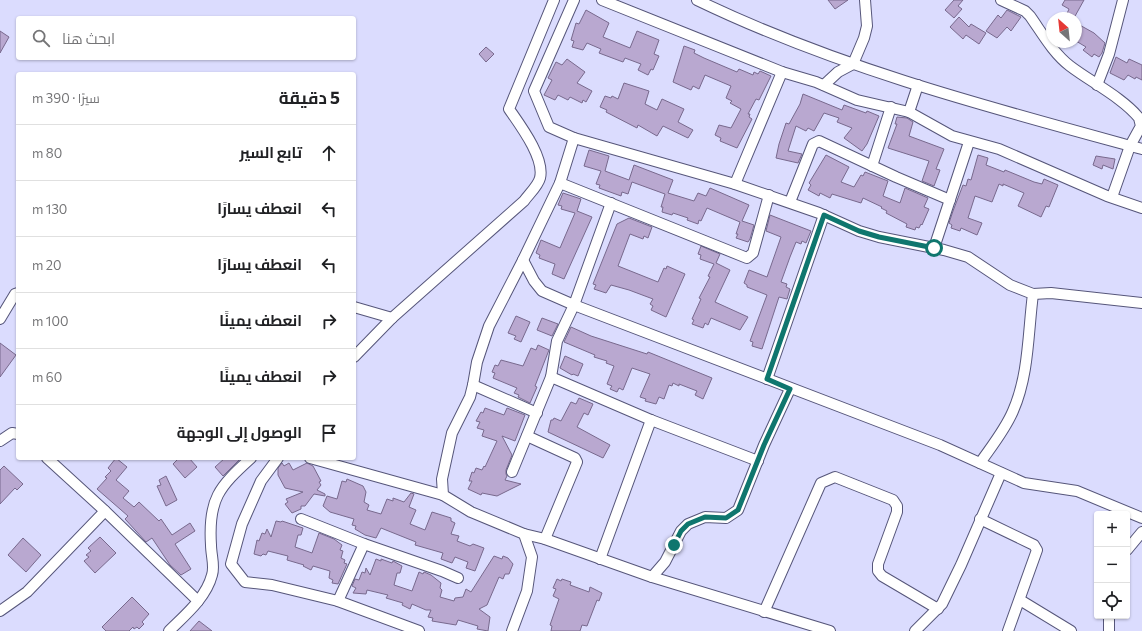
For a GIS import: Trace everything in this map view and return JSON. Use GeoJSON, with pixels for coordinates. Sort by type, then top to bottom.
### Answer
{"type":"FeatureCollection","features":[{"type":"Feature","properties":{"kind":"street"},"geometry":{"type":"LineString","coordinates":[[356,356],[392,318],[524,201],[540,180],[539,162],[525,132],[509,109],[554,0]]}},
{"type":"Feature","properties":{"kind":"street"},"geometry":{"type":"LineString","coordinates":[[574,0],[534,91],[549,127],[574,138],[735,184],[790,202],[859,231],[968,257],[1010,285],[1032,294],[1051,293],[1142,303]]}},
{"type":"Feature","properties":{"kind":"street"},"geometry":{"type":"LineString","coordinates":[[602,0],[782,72],[824,85],[858,100],[909,112],[952,136],[999,150],[1142,208]]}},
{"type":"Feature","properties":{"kind":"street"},"geometry":{"type":"LineString","coordinates":[[697,0],[725,13],[853,64],[918,85],[1142,149]]}},
{"type":"Feature","properties":{"kind":"street"},"geometry":{"type":"LineString","coordinates":[[824,85],[838,72],[853,64],[864,38],[867,26],[865,0]]}},
{"type":"Feature","properties":{"kind":"street"},"geometry":{"type":"LineString","coordinates":[[1001,0],[1025,11],[1058,54],[1070,66],[1139,118],[1141,126],[1130,146],[1112,197]]}},
{"type":"Feature","properties":{"kind":"street"},"geometry":{"type":"LineString","coordinates":[[1097,85],[1109,54],[1123,0]]}},
{"type":"Feature","properties":{"kind":"street"},"geometry":{"type":"LineString","coordinates":[[735,184],[782,72]]}},
{"type":"Feature","properties":{"kind":"street"},"geometry":{"type":"LineString","coordinates":[[909,112],[918,85]]}},
{"type":"Feature","properties":{"kind":"street"},"geometry":{"type":"LineString","coordinates":[[872,166],[891,107]]}},
{"type":"Feature","properties":{"kind":"street"},"geometry":{"type":"LineString","coordinates":[[443,495],[442,479],[452,433],[473,385],[476,362],[489,326],[560,183],[574,138]]}},
{"type":"Feature","properties":{"kind":"street"},"geometry":{"type":"LineString","coordinates":[[790,202],[813,144],[817,141],[950,200]]}},
{"type":"Feature","properties":{"kind":"street"},"geometry":{"type":"LineString","coordinates":[[934,248],[969,142]]}},
{"type":"Feature","properties":{"kind":"street"},"geometry":{"type":"LineString","coordinates":[[560,183],[747,258],[753,253],[769,195]]}},
{"type":"Feature","properties":{"kind":"street"},"geometry":{"type":"LineString","coordinates":[[512,472],[551,377],[557,341],[574,305],[611,203]]}},
{"type":"Feature","properties":{"kind":"street"},"geometry":{"type":"LineString","coordinates":[[767,379],[824,215]]}},
{"type":"Feature","properties":{"kind":"street"},"geometry":{"type":"LineString","coordinates":[[523,260],[534,281],[542,291],[574,305],[706,354],[790,389],[940,445],[1024,483],[1077,491],[1142,518]]}},
{"type":"Feature","properties":{"kind":"street"},"geometry":{"type":"LineString","coordinates":[[0,319],[16,293]]}},
{"type":"Feature","properties":{"kind":"street"},"geometry":{"type":"LineString","coordinates":[[980,464],[1013,413],[1020,394],[1032,294]]}},
{"type":"Feature","properties":{"kind":"street"},"geometry":{"type":"LineString","coordinates":[[356,308],[392,318]]}},
{"type":"Feature","properties":{"kind":"street"},"geometry":{"type":"LineString","coordinates":[[551,377],[651,420],[758,461]]}},
{"type":"Feature","properties":{"kind":"street"},"geometry":{"type":"LineString","coordinates":[[473,385],[537,413]]}},
{"type":"Feature","properties":{"kind":"street"},"geometry":{"type":"LineString","coordinates":[[652,577],[665,562],[681,531],[688,524],[705,517],[726,518],[738,510],[790,389]]}},
{"type":"Feature","properties":{"kind":"street"},"geometry":{"type":"LineString","coordinates":[[600,559],[651,420]]}},
{"type":"Feature","properties":{"kind":"street"},"geometry":{"type":"LineString","coordinates":[[0,441],[16,431]]}},
{"type":"Feature","properties":{"kind":"street"},"geometry":{"type":"LineString","coordinates":[[527,436],[575,458],[577,462],[545,539]]}},
{"type":"Feature","properties":{"kind":"street"},"geometry":{"type":"LineString","coordinates":[[49,460],[105,511],[198,601]]}},
{"type":"Feature","properties":{"kind":"street"},"geometry":{"type":"LineString","coordinates":[[169,631],[198,601],[206,589],[212,575],[211,544],[213,509],[217,494],[227,480],[249,460]]}},
{"type":"Feature","properties":{"kind":"street"},"geometry":{"type":"LineString","coordinates":[[277,460],[261,481],[242,524],[231,564],[245,582],[272,585],[338,601],[419,631]]}},
{"type":"Feature","properties":{"kind":"street"},"geometry":{"type":"LineString","coordinates":[[317,460],[443,495],[471,512],[524,534],[545,539],[652,577],[830,631]]}},
{"type":"Feature","properties":{"kind":"street"},"geometry":{"type":"LineString","coordinates":[[915,631],[938,609],[961,565],[1001,473]]}},
{"type":"Feature","properties":{"kind":"street"},"geometry":{"type":"LineString","coordinates":[[764,612],[821,483],[835,477],[893,500],[897,506],[897,512],[878,564],[878,571],[882,576],[938,609]]}},
{"type":"Feature","properties":{"kind":"street"},"geometry":{"type":"LineString","coordinates":[[0,611],[27,592],[105,511]]}},
{"type":"Feature","properties":{"kind":"street"},"geometry":{"type":"LineString","coordinates":[[301,519],[364,544],[458,578]]}},
{"type":"Feature","properties":{"kind":"street"},"geometry":{"type":"LineString","coordinates":[[980,519],[1036,547],[1037,553],[1008,631]]}},
{"type":"Feature","properties":{"kind":"street"},"geometry":{"type":"LineString","coordinates":[[1130,547],[1142,532]]}},
{"type":"Feature","properties":{"kind":"street"},"geometry":{"type":"LineString","coordinates":[[512,631],[528,591],[532,557],[524,534]]}},
{"type":"Feature","properties":{"kind":"street"},"geometry":{"type":"LineString","coordinates":[[338,601],[364,544]]}},
{"type":"Feature","properties":{"kind":"street"},"geometry":{"type":"LineString","coordinates":[[1020,600],[1071,631]]}},
{"type":"Feature","properties":{"kind":"street"},"geometry":{"type":"LineString","coordinates":[[1109,619],[1109,631]]}},
{"type":"Feature","properties":{"kind":"building"},"geometry":{"type":"Polygon","coordinates":[[[828,0],[848,0],[835,9],[828,0]]]}},
{"type":"Feature","properties":{"kind":"building"},"geometry":{"type":"Polygon","coordinates":[[[954,0],[963,0],[958,6],[962,9],[954,18],[945,10],[954,0]]]}},
{"type":"Feature","properties":{"kind":"building"},"geometry":{"type":"Polygon","coordinates":[[[1065,0],[1084,0],[1077,12],[1068,12],[1069,9],[1062,5],[1065,0]]]}},
{"type":"Feature","properties":{"kind":"building"},"geometry":{"type":"Polygon","coordinates":[[[586,10],[609,23],[603,37],[630,48],[637,31],[659,40],[654,54],[659,56],[653,70],[651,69],[648,75],[638,70],[641,64],[625,58],[623,62],[599,53],[601,49],[587,43],[583,50],[572,47],[574,41],[571,40],[576,23],[579,24],[586,10]]]}},
{"type":"Feature","properties":{"kind":"building"},"geometry":{"type":"Polygon","coordinates":[[[1007,10],[1021,17],[1011,31],[1007,27],[997,38],[986,31],[998,15],[1001,18],[1007,10]]]}},
{"type":"Feature","properties":{"kind":"building"},"geometry":{"type":"Polygon","coordinates":[[[959,17],[969,27],[971,24],[986,33],[979,44],[966,35],[963,39],[950,27],[959,17]]]}},
{"type":"Feature","properties":{"kind":"building"},"geometry":{"type":"Polygon","coordinates":[[[1082,26],[1094,33],[1105,43],[1099,57],[1094,54],[1092,57],[1083,50],[1086,47],[1082,45],[1082,26]]]}},
{"type":"Feature","properties":{"kind":"building"},"geometry":{"type":"Polygon","coordinates":[[[0,31],[9,37],[0,53],[0,31]]]}},
{"type":"Feature","properties":{"kind":"building"},"geometry":{"type":"Polygon","coordinates":[[[684,46],[695,50],[694,53],[704,58],[737,72],[739,69],[753,75],[754,72],[758,74],[760,71],[771,76],[759,100],[756,99],[748,114],[750,114],[749,117],[752,119],[737,148],[720,141],[721,138],[715,135],[719,125],[731,128],[741,109],[730,103],[732,101],[726,98],[731,86],[705,75],[699,89],[693,86],[691,90],[673,82],[684,46]]]}},
{"type":"Feature","properties":{"kind":"building"},"geometry":{"type":"Polygon","coordinates":[[[486,47],[494,54],[486,62],[479,54],[486,47]]]}},
{"type":"Feature","properties":{"kind":"building"},"geometry":{"type":"Polygon","coordinates":[[[1116,57],[1127,63],[1129,59],[1142,65],[1142,80],[1136,77],[1135,79],[1128,75],[1124,80],[1110,73],[1116,57]]]}},
{"type":"Feature","properties":{"kind":"building"},"geometry":{"type":"Polygon","coordinates":[[[567,59],[585,72],[577,83],[592,91],[586,102],[583,100],[582,103],[570,97],[568,100],[558,95],[555,100],[544,95],[552,80],[548,78],[556,62],[562,65],[567,59]]]}},
{"type":"Feature","properties":{"kind":"building"},"geometry":{"type":"Polygon","coordinates":[[[624,83],[649,91],[645,104],[657,110],[662,99],[684,109],[678,122],[693,130],[688,138],[663,126],[657,136],[638,125],[637,128],[606,112],[607,110],[600,107],[605,96],[611,98],[612,96],[618,99],[624,83]]]}},
{"type":"Feature","properties":{"kind":"building"},"geometry":{"type":"Polygon","coordinates":[[[803,94],[842,110],[844,105],[879,116],[867,144],[862,151],[844,138],[852,128],[837,122],[839,118],[824,113],[814,131],[808,128],[806,131],[796,126],[788,151],[802,154],[798,163],[776,158],[786,123],[789,124],[800,104],[803,94]]]}},
{"type":"Feature","properties":{"kind":"building"},"geometry":{"type":"Polygon","coordinates":[[[897,117],[907,118],[913,122],[909,136],[944,149],[936,169],[940,170],[934,186],[922,181],[929,161],[888,148],[897,124],[895,124],[897,117]]]}},
{"type":"Feature","properties":{"kind":"building"},"geometry":{"type":"Polygon","coordinates":[[[589,150],[609,156],[605,171],[629,180],[634,165],[673,180],[668,193],[694,201],[698,193],[706,196],[710,188],[749,205],[742,221],[754,225],[750,239],[748,242],[736,238],[740,222],[707,208],[698,224],[687,220],[688,218],[673,213],[672,215],[662,212],[663,207],[661,207],[665,194],[632,182],[628,194],[622,192],[621,196],[599,188],[600,185],[596,184],[601,171],[584,166],[589,150]]]}},
{"type":"Feature","properties":{"kind":"building"},"geometry":{"type":"Polygon","coordinates":[[[826,155],[849,167],[841,182],[854,187],[861,175],[863,176],[865,172],[888,181],[883,196],[900,203],[905,188],[928,198],[924,207],[929,209],[922,225],[921,224],[919,228],[916,227],[915,230],[906,227],[907,224],[886,213],[887,211],[881,208],[882,207],[863,198],[861,203],[832,194],[830,198],[820,193],[819,196],[808,190],[811,185],[809,183],[826,155]]]}},
{"type":"Feature","properties":{"kind":"building"},"geometry":{"type":"Polygon","coordinates":[[[978,155],[988,158],[986,165],[1004,172],[1005,170],[1042,184],[1044,179],[1058,185],[1049,207],[1046,206],[1041,217],[1018,206],[1024,193],[1003,184],[1003,186],[999,184],[992,202],[975,196],[968,218],[982,223],[977,235],[961,228],[960,231],[951,228],[952,225],[949,223],[953,211],[963,185],[966,186],[968,179],[971,180],[978,155]]]}},
{"type":"Feature","properties":{"kind":"building"},"geometry":{"type":"Polygon","coordinates":[[[1096,156],[1115,159],[1113,169],[1103,165],[1102,169],[1093,165],[1096,156]]]}},
{"type":"Feature","properties":{"kind":"building"},"geometry":{"type":"Polygon","coordinates":[[[563,193],[581,199],[577,211],[592,217],[564,279],[552,274],[555,264],[539,258],[540,255],[536,253],[541,240],[560,248],[575,213],[561,209],[562,206],[558,205],[563,193]]]}},
{"type":"Feature","properties":{"kind":"building"},"geometry":{"type":"Polygon","coordinates":[[[770,215],[811,231],[806,243],[802,241],[801,244],[796,242],[781,282],[787,284],[786,287],[790,289],[787,299],[779,297],[762,349],[752,346],[753,342],[750,341],[767,295],[747,287],[744,283],[749,270],[767,277],[781,237],[766,231],[770,215]]]}},
{"type":"Feature","properties":{"kind":"building"},"geometry":{"type":"Polygon","coordinates":[[[629,218],[652,227],[648,238],[644,236],[643,239],[630,234],[618,266],[658,282],[664,268],[666,269],[667,266],[685,274],[666,317],[651,310],[653,306],[650,304],[653,299],[611,285],[606,293],[594,289],[596,285],[593,284],[617,224],[629,218]]]}},
{"type":"Feature","properties":{"kind":"building"},"geometry":{"type":"Polygon","coordinates":[[[701,246],[720,254],[716,263],[730,270],[715,302],[748,317],[740,330],[711,318],[708,325],[705,323],[703,328],[692,324],[694,320],[692,319],[701,299],[699,298],[710,277],[708,276],[714,264],[700,259],[701,255],[698,254],[701,246]]]}},
{"type":"Feature","properties":{"kind":"building"},"geometry":{"type":"Polygon","coordinates":[[[516,316],[530,322],[521,342],[514,339],[516,336],[508,333],[516,316]]]}},
{"type":"Feature","properties":{"kind":"building"},"geometry":{"type":"Polygon","coordinates":[[[542,318],[558,324],[552,336],[537,330],[542,318]]]}},
{"type":"Feature","properties":{"kind":"building"},"geometry":{"type":"Polygon","coordinates":[[[571,327],[591,336],[647,354],[648,352],[712,378],[703,399],[695,395],[697,391],[673,383],[672,386],[669,385],[664,399],[659,397],[656,404],[645,401],[646,399],[640,397],[650,374],[632,368],[623,390],[619,388],[617,392],[610,389],[612,386],[607,384],[614,366],[606,363],[607,361],[594,357],[595,355],[564,342],[571,327]]]}},
{"type":"Feature","properties":{"kind":"building"},"geometry":{"type":"Polygon","coordinates":[[[0,343],[16,355],[0,377],[0,343]]]}},
{"type":"Feature","properties":{"kind":"building"},"geometry":{"type":"Polygon","coordinates":[[[538,345],[549,350],[530,403],[518,397],[519,395],[514,393],[517,388],[493,378],[495,373],[492,372],[495,365],[498,366],[501,360],[523,366],[531,348],[536,350],[538,345]]]}},
{"type":"Feature","properties":{"kind":"building"},"geometry":{"type":"Polygon","coordinates":[[[565,356],[583,364],[578,376],[572,375],[560,368],[565,356]]]}},
{"type":"Feature","properties":{"kind":"building"},"geometry":{"type":"Polygon","coordinates":[[[579,398],[593,404],[588,415],[584,413],[577,427],[610,445],[603,458],[548,432],[551,420],[554,418],[561,421],[571,402],[576,404],[579,398]]]}},
{"type":"Feature","properties":{"kind":"building"},"geometry":{"type":"Polygon","coordinates":[[[485,408],[504,415],[507,408],[525,415],[515,441],[502,436],[512,455],[506,470],[507,476],[505,480],[521,484],[497,496],[482,493],[481,495],[468,489],[472,481],[469,481],[472,472],[474,473],[476,468],[482,470],[484,466],[485,467],[497,441],[482,436],[484,430],[477,428],[480,422],[476,421],[481,412],[483,413],[485,408]]]}},
{"type":"Feature","properties":{"kind":"building"},"geometry":{"type":"Polygon","coordinates":[[[114,460],[118,460],[127,467],[116,480],[129,491],[123,498],[134,507],[139,502],[159,521],[161,519],[172,535],[190,523],[195,531],[175,544],[191,569],[181,575],[170,565],[152,538],[146,542],[125,519],[128,516],[97,489],[111,471],[108,468],[114,460]]]}},
{"type":"Feature","properties":{"kind":"building"},"geometry":{"type":"Polygon","coordinates":[[[177,460],[191,460],[197,467],[185,478],[173,464],[177,460]]]}},
{"type":"Feature","properties":{"kind":"building"},"geometry":{"type":"Polygon","coordinates":[[[223,460],[239,460],[223,476],[215,467],[223,460]]]}},
{"type":"Feature","properties":{"kind":"building"},"geometry":{"type":"Polygon","coordinates":[[[282,463],[284,466],[289,463],[293,470],[307,463],[313,466],[321,481],[319,482],[321,485],[317,490],[325,494],[325,496],[314,494],[305,506],[301,506],[301,509],[292,513],[285,504],[288,502],[286,499],[303,492],[285,488],[278,475],[278,468],[282,463]]]}},
{"type":"Feature","properties":{"kind":"building"},"geometry":{"type":"Polygon","coordinates":[[[4,466],[23,484],[17,490],[15,488],[0,504],[0,470],[4,466]]]}},
{"type":"Feature","properties":{"kind":"building"},"geometry":{"type":"Polygon","coordinates":[[[166,476],[177,500],[166,506],[157,486],[161,485],[159,480],[166,476]]]}},
{"type":"Feature","properties":{"kind":"building"},"geometry":{"type":"Polygon","coordinates":[[[347,479],[363,486],[366,492],[364,502],[369,505],[367,510],[381,514],[387,499],[393,501],[393,498],[404,502],[411,493],[414,494],[409,507],[416,510],[410,524],[425,530],[432,512],[451,518],[451,521],[455,523],[451,534],[459,536],[457,541],[470,546],[473,544],[484,548],[475,571],[466,568],[468,562],[455,557],[452,563],[441,559],[443,553],[415,545],[416,542],[381,528],[376,538],[365,535],[355,529],[356,526],[352,525],[354,519],[330,512],[323,506],[327,496],[337,499],[342,481],[346,482],[347,479]]]}},
{"type":"Feature","properties":{"kind":"building"},"geometry":{"type":"Polygon","coordinates":[[[276,521],[282,521],[303,528],[301,535],[298,535],[295,547],[312,553],[319,533],[334,539],[342,545],[340,550],[343,551],[341,558],[345,560],[344,563],[347,564],[338,584],[332,583],[333,580],[329,578],[330,571],[313,566],[311,570],[303,566],[304,565],[287,560],[288,556],[268,551],[266,555],[263,554],[261,556],[254,554],[257,540],[259,541],[262,533],[265,534],[267,529],[271,537],[276,521]]]}},
{"type":"Feature","properties":{"kind":"building"},"geometry":{"type":"Polygon","coordinates":[[[100,537],[116,553],[95,573],[84,561],[89,557],[86,555],[91,551],[88,548],[100,537]]]}},
{"type":"Feature","properties":{"kind":"building"},"geometry":{"type":"Polygon","coordinates":[[[23,538],[41,555],[26,572],[8,555],[23,538]]]}},
{"type":"Feature","properties":{"kind":"building"},"geometry":{"type":"Polygon","coordinates":[[[494,556],[502,559],[503,556],[508,558],[513,564],[509,574],[505,574],[503,579],[499,577],[487,605],[479,609],[490,617],[488,631],[477,629],[478,626],[458,620],[456,625],[432,621],[433,618],[428,617],[431,610],[426,610],[412,604],[410,609],[402,605],[403,603],[386,598],[388,595],[367,590],[366,594],[353,593],[356,588],[352,586],[355,579],[359,580],[362,572],[365,573],[366,568],[370,575],[376,559],[381,561],[381,559],[392,563],[393,561],[402,566],[400,573],[397,573],[394,585],[412,591],[419,572],[423,574],[424,572],[431,575],[441,583],[440,588],[442,590],[440,597],[454,601],[455,598],[463,597],[466,589],[471,592],[494,556]]]}},
{"type":"Feature","properties":{"kind":"building"},"geometry":{"type":"Polygon","coordinates":[[[557,579],[571,582],[570,585],[589,592],[590,587],[602,593],[599,601],[597,600],[587,626],[582,625],[580,631],[551,631],[552,626],[550,625],[559,599],[553,596],[556,589],[553,588],[557,579]]]}},
{"type":"Feature","properties":{"kind":"building"},"geometry":{"type":"Polygon","coordinates":[[[132,597],[149,614],[142,622],[144,624],[139,629],[137,627],[134,629],[133,627],[129,631],[106,631],[102,627],[132,597]]]}},
{"type":"Feature","properties":{"kind":"building"},"geometry":{"type":"Polygon","coordinates":[[[199,621],[212,631],[190,631],[199,621]]]}},
{"type":"Feature","properties":{"kind":"route"},"geometry":{"type":"LineString","coordinates":[[674,545],[681,531],[688,524],[705,517],[726,518],[733,515],[738,510],[772,426],[790,389],[767,379],[824,215],[859,231],[879,237],[934,248]]}}]}
